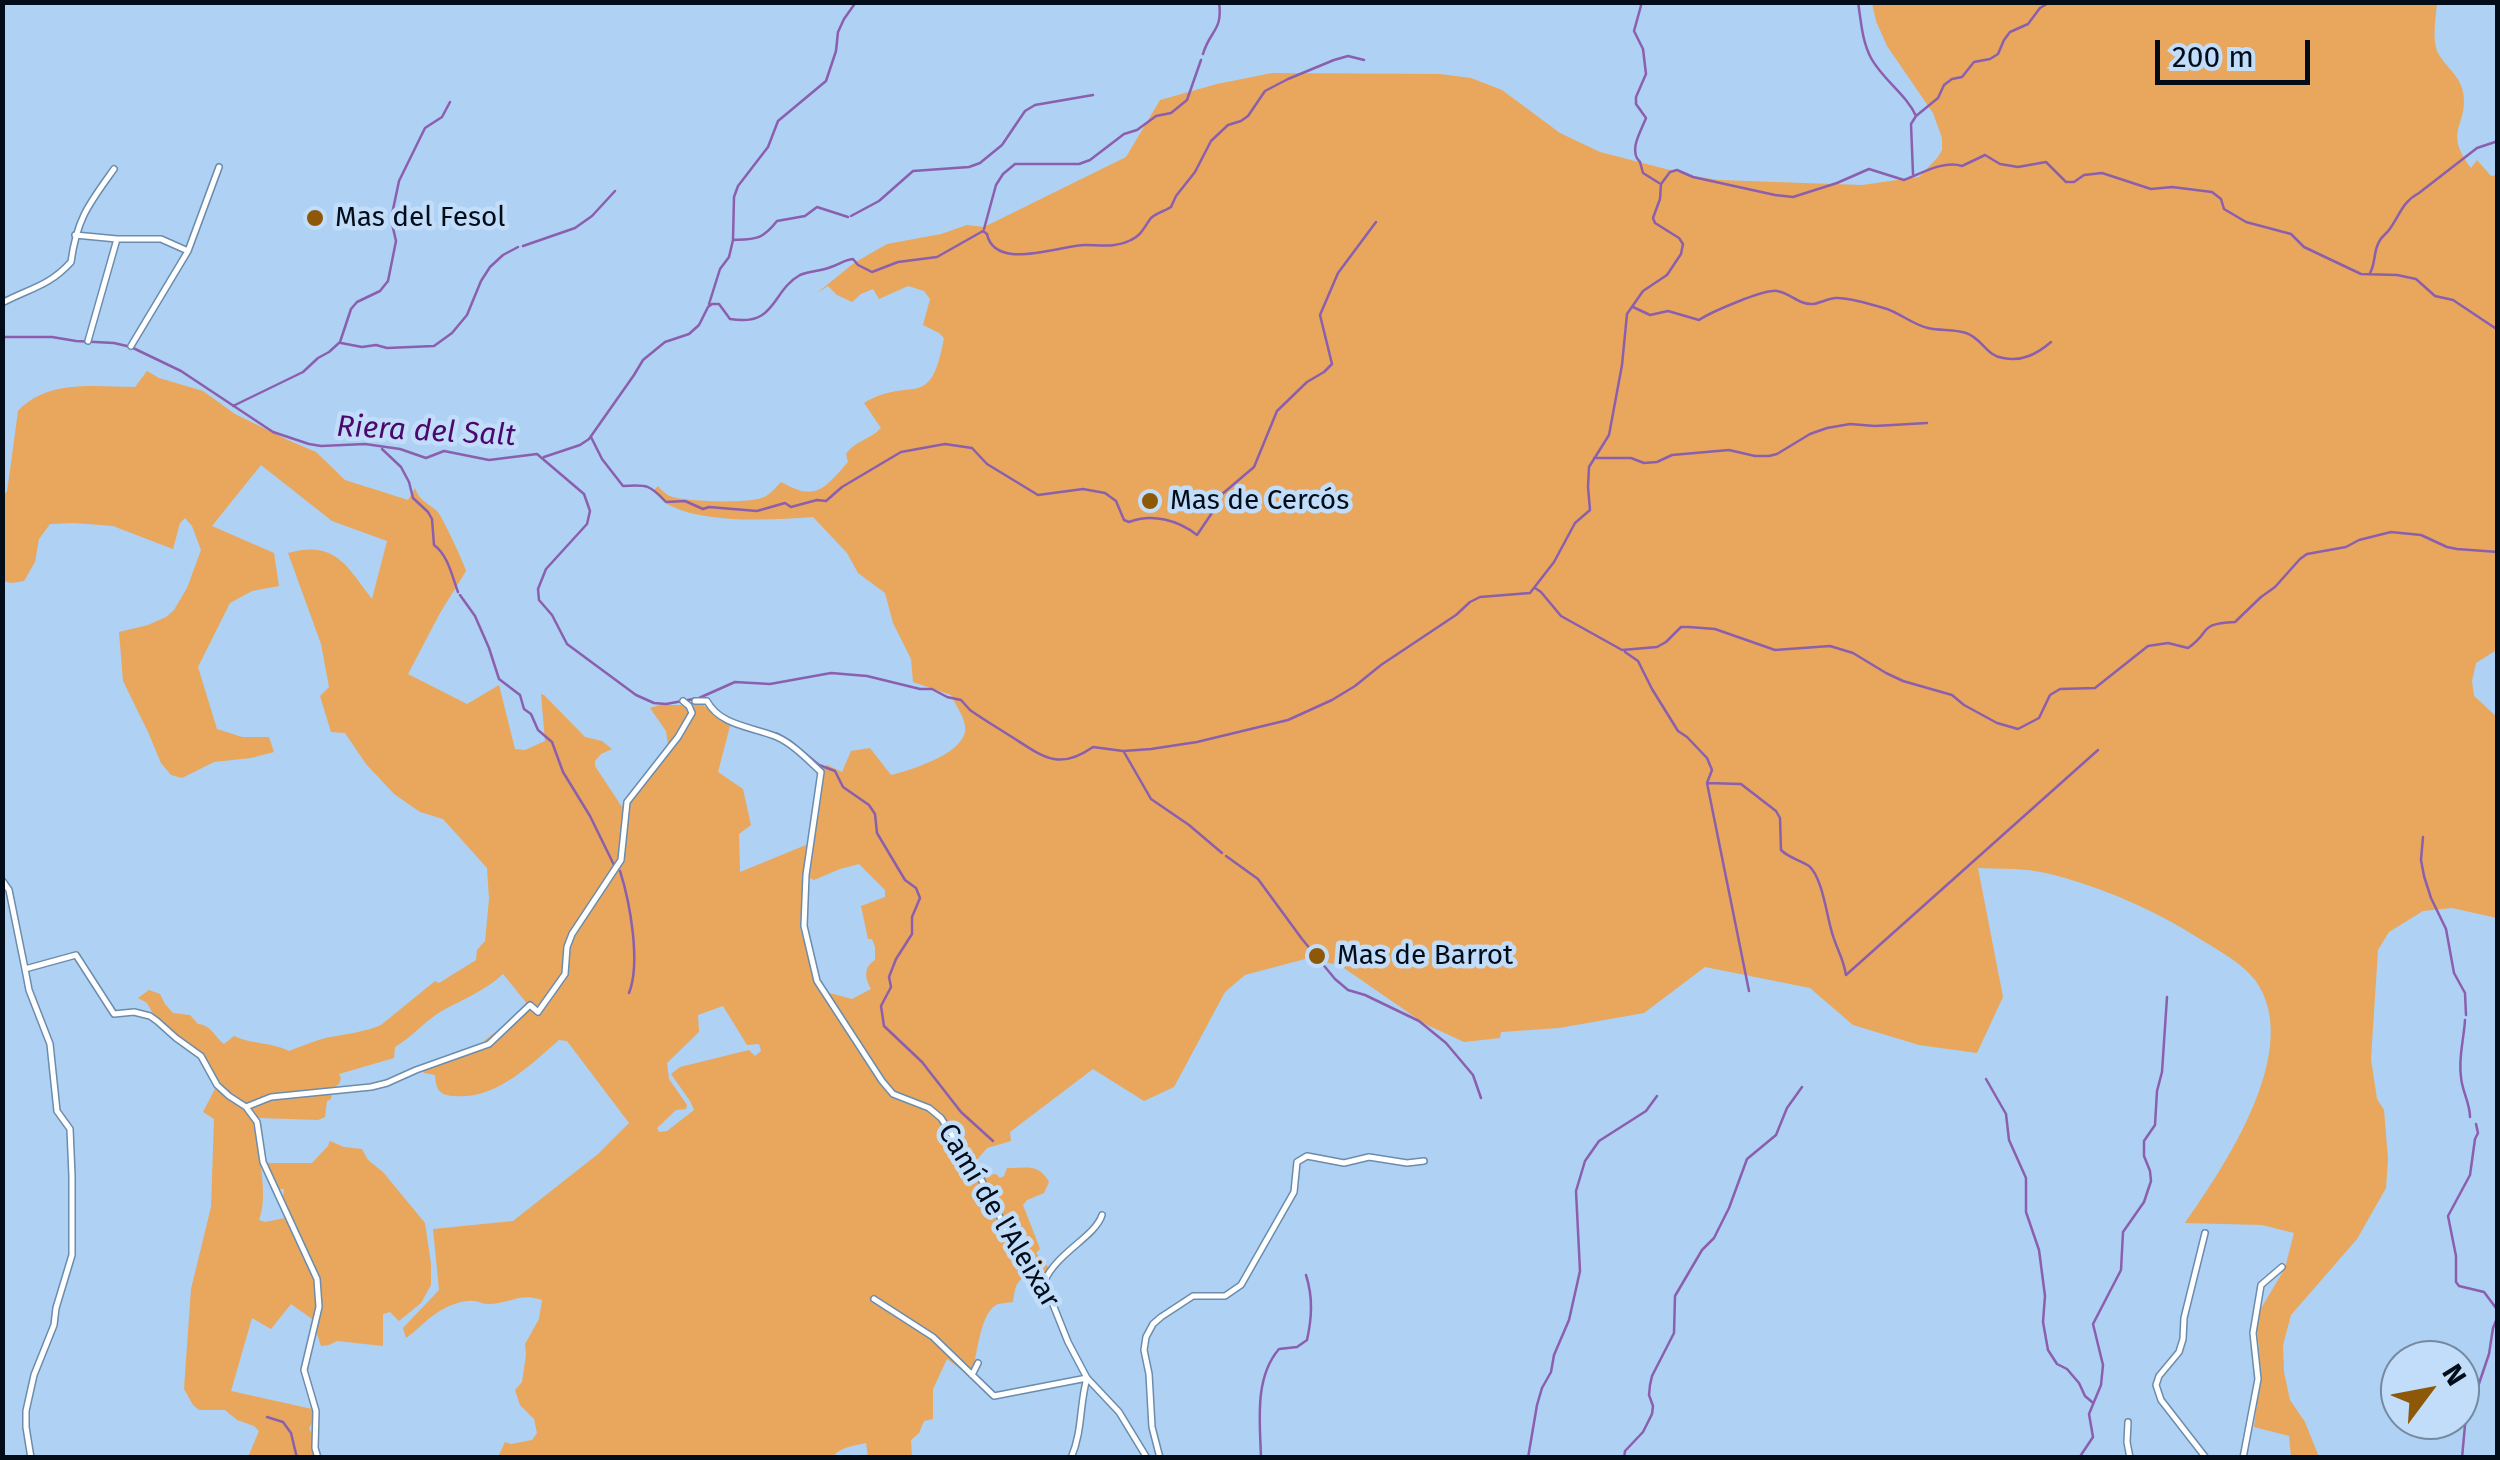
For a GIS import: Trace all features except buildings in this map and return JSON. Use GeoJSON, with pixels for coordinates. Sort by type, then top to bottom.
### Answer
{"type":"FeatureCollection","features":[{"type":"Feature","properties":{"kind":"street"},"geometry":{"type":"LineString","coordinates":[[131,346],[188,251],[219,168]]}},
{"type":"Feature","properties":{"kind":"street"},"geometry":{"type":"LineString","coordinates":[[2,304],[42,287],[71,262],[74,235],[86,208],[114,169]]}},
{"type":"Feature","properties":{"kind":"street"},"geometry":{"type":"LineString","coordinates":[[74,235],[161,239],[188,251]]}},
{"type":"Feature","properties":{"kind":"street"},"geometry":{"type":"LineString","coordinates":[[88,341],[117,239]]}},
{"type":"Feature","properties":{"kind":"street","name":"Camí de l'Aleixar"},"geometry":{"type":"LineString","coordinates":[[695,701],[707,701],[714,711],[736,724],[780,738],[821,772],[806,875],[804,926],[817,981],[893,1094],[929,1108],[941,1118],[982,1181],[1023,1264],[1044,1282],[1068,1342],[1088,1378],[1119,1412],[1147,1458]]}},
{"type":"Feature","properties":{"kind":"street"},"geometry":{"type":"LineString","coordinates":[[246,1107],[271,1097],[386,1084],[489,1044],[530,1005],[538,1012],[565,974],[572,934],[621,860],[626,802],[678,737],[692,713],[683,702]]}},
{"type":"Feature","properties":{"kind":"street"},"geometry":{"type":"LineString","coordinates":[[2,880],[10,890],[30,990],[50,1044],[57,1110],[70,1129],[72,1255],[26,1411],[31,1458]]}},
{"type":"Feature","properties":{"kind":"street"},"geometry":{"type":"LineString","coordinates":[[25,969],[76,955],[114,1014],[134,1012],[150,1016],[200,1056],[217,1085],[246,1107],[257,1122],[264,1162],[317,1279],[319,1307],[304,1370],[316,1411],[318,1458]]}},
{"type":"Feature","properties":{"kind":"street"},"geometry":{"type":"LineString","coordinates":[[1160,1458],[1152,1427],[1146,1337],[1161,1316],[1193,1296],[1225,1296],[1241,1285],[1294,1192],[1299,1159],[1307,1156],[1344,1163],[1369,1157],[1407,1164],[1424,1161]]}},
{"type":"Feature","properties":{"kind":"street"},"geometry":{"type":"LineString","coordinates":[[1044,1282],[1049,1269],[1103,1219]]}},
{"type":"Feature","properties":{"kind":"street"},"geometry":{"type":"LineString","coordinates":[[2205,1233],[2184,1318],[2183,1340],[2156,1386],[2167,1409],[2206,1458]]}},
{"type":"Feature","properties":{"kind":"street"},"geometry":{"type":"LineString","coordinates":[[2242,1458],[2258,1379],[2253,1333],[2261,1285],[2282,1266]]}},
{"type":"Feature","properties":{"kind":"street"},"geometry":{"type":"LineString","coordinates":[[874,1299],[933,1337],[994,1396],[1088,1378],[1079,1439],[1071,1458]]}},
{"type":"Feature","properties":{"kind":"street"},"geometry":{"type":"LineString","coordinates":[[972,1376],[978,1363]]}},
{"type":"Feature","properties":{"kind":"street"},"geometry":{"type":"LineString","coordinates":[[2128,1422],[2126,1442],[2130,1458]]}},
{"type":"Feature","properties":{"kind":"shaded area"},"geometry":{"type":"Polygon","coordinates":[[[1872,3],[2437,3],[2437,51],[2463,92],[2458,145],[2471,168],[2477,160],[2491,176],[2497,175],[2498,649],[2476,663],[2472,681],[2474,696],[2497,717],[2497,918],[2452,908],[2423,911],[2389,932],[2378,950],[2371,1059],[2377,1099],[2384,1110],[2386,1188],[2357,1239],[2291,1315],[2283,1345],[2290,1400],[2305,1422],[2319,1457],[2291,1457],[2289,1436],[2254,1427],[2261,1372],[2256,1317],[2285,1268],[2294,1233],[2262,1225],[2185,1223],[2237,1139],[2265,1072],[2271,1039],[2268,1008],[2255,980],[2214,947],[2119,897],[2083,883],[2021,869],[1978,868],[2003,997],[1977,1053],[1919,1045],[1853,1025],[1810,988],[1705,967],[1644,1013],[1559,1028],[1501,1032],[1500,1038],[1464,1042],[1425,1024],[1341,966],[1309,958],[1245,975],[1225,992],[1174,1087],[1144,1101],[1093,1069],[1010,1132],[1011,1141],[987,1148],[976,1161],[987,1175],[1000,1178],[1007,1168],[1030,1168],[1045,1176],[1049,1182],[1044,1193],[1023,1205],[1040,1249],[1036,1253],[1049,1268],[1044,1277],[1034,1272],[1018,1283],[1013,1302],[998,1304],[990,1310],[982,1327],[971,1377],[947,1359],[933,1389],[933,1419],[924,1421],[911,1440],[912,1457],[868,1457],[866,1443],[843,1449],[832,1458],[498,1457],[505,1442],[532,1440],[537,1433],[534,1419],[520,1405],[515,1390],[522,1382],[525,1344],[539,1319],[542,1300],[527,1297],[495,1304],[458,1303],[438,1312],[406,1338],[403,1328],[439,1290],[433,1229],[513,1221],[598,1154],[629,1123],[567,1041],[559,1040],[511,1079],[483,1093],[444,1094],[437,1087],[435,1075],[424,1073],[423,1068],[488,1043],[484,1041],[529,1006],[503,974],[434,1016],[395,1047],[394,1058],[339,1074],[341,1078],[327,1101],[325,1117],[260,1118],[253,1124],[263,1186],[259,1220],[290,1217],[284,1189],[278,1189],[267,1163],[312,1163],[330,1141],[362,1149],[425,1223],[431,1285],[421,1303],[399,1321],[390,1312],[383,1314],[383,1346],[337,1341],[321,1346],[312,1319],[291,1304],[271,1329],[252,1318],[231,1391],[312,1409],[314,1420],[309,1428],[315,1457],[248,1457],[259,1431],[254,1426],[225,1410],[199,1410],[193,1405],[184,1389],[191,1289],[211,1207],[214,1119],[203,1112],[218,1083],[202,1055],[138,998],[149,990],[160,994],[173,1013],[190,1015],[224,1044],[234,1036],[289,1051],[381,1025],[435,981],[439,983],[476,960],[477,950],[485,941],[487,868],[443,819],[420,812],[394,794],[366,764],[345,733],[331,732],[320,696],[329,687],[321,644],[288,553],[317,550],[338,558],[372,599],[387,541],[332,521],[261,465],[212,526],[274,553],[279,586],[252,591],[230,603],[198,667],[217,729],[242,737],[269,737],[274,752],[214,762],[182,778],[171,775],[161,763],[123,681],[119,632],[148,625],[174,610],[201,550],[192,526],[185,518],[180,523],[173,549],[113,526],[50,524],[39,539],[35,562],[24,581],[3,581],[3,494],[7,492],[18,411],[30,401],[72,387],[135,387],[147,371],[203,391],[235,414],[316,452],[345,480],[408,500],[415,488],[421,499],[440,515],[466,571],[408,674],[467,704],[499,685],[515,749],[525,750],[545,741],[541,694],[544,695],[585,737],[602,741],[612,749],[601,754],[595,766],[622,807],[668,745],[666,731],[650,708],[703,705],[730,726],[718,772],[743,789],[751,825],[739,834],[740,872],[806,845],[800,928],[818,990],[852,999],[871,989],[866,973],[875,960],[875,947],[872,939],[868,939],[861,906],[885,897],[885,890],[859,864],[814,880],[810,878],[821,770],[827,765],[842,772],[851,751],[870,748],[891,775],[922,765],[945,754],[961,740],[965,732],[963,718],[951,695],[913,682],[911,659],[893,623],[885,593],[858,573],[847,553],[813,517],[703,516],[668,505],[654,490],[658,486],[678,498],[732,501],[764,497],[781,482],[803,491],[819,490],[848,462],[846,454],[850,449],[881,428],[864,403],[895,391],[917,388],[932,376],[944,338],[923,325],[930,299],[924,291],[908,286],[879,299],[873,289],[852,302],[828,286],[817,293],[854,263],[887,244],[967,225],[984,227],[1126,157],[1160,100],[1272,73],[1440,74],[1471,78],[1502,90],[1560,133],[1600,152],[1693,176],[1862,185],[1919,177],[1938,157],[1942,138],[1933,113],[1887,46],[1872,3]],[[723,1006],[698,1015],[699,1032],[667,1063],[669,1079],[686,1109],[676,1110],[657,1128],[659,1132],[667,1131],[694,1110],[671,1074],[680,1067],[749,1050],[755,1056],[761,1051],[759,1044],[747,1045],[723,1006]]]}},
{"type":"Feature","properties":{"kind":"waterway"},"geometry":{"type":"LineString","coordinates":[[709,304],[720,269],[729,257],[738,186],[768,147],[778,121],[826,81],[838,32],[856,2]]}},
{"type":"Feature","properties":{"kind":"waterway"},"geometry":{"type":"LineString","coordinates":[[1203,54],[1218,25],[1219,2]]}},
{"type":"Feature","properties":{"kind":"waterway"},"geometry":{"type":"LineString","coordinates":[[1642,2],[1634,31],[1643,49],[1646,74],[1636,104],[1646,118],[1635,152],[1643,173],[1659,183]]}},
{"type":"Feature","properties":{"kind":"waterway"},"geometry":{"type":"LineString","coordinates":[[1858,2],[1871,58],[1916,116]]}},
{"type":"Feature","properties":{"kind":"waterway"},"geometry":{"type":"LineString","coordinates":[[1913,174],[1911,124],[1916,116],[1938,98],[1944,85],[1962,77],[1974,62],[1998,54],[2010,32],[2028,24],[2050,2]]}},
{"type":"Feature","properties":{"kind":"waterway"},"geometry":{"type":"LineString","coordinates":[[544,457],[589,439],[643,360],[665,342],[689,334],[712,304],[719,304],[730,319],[757,318],[800,275],[853,259],[872,272],[898,262],[937,257],[983,231],[992,245],[1015,254],[1125,243],[1138,236],[1153,216],[1171,207],[1211,141],[1228,125],[1248,116],[1265,91],[1334,60],[1348,56],[1364,60]]}},
{"type":"Feature","properties":{"kind":"waterway"},"geometry":{"type":"LineString","coordinates":[[984,229],[996,185],[1015,164],[1079,164],[1090,160],[1124,134],[1156,116],[1171,113],[1187,100],[1201,60]]}},
{"type":"Feature","properties":{"kind":"waterway"},"geometry":{"type":"LineString","coordinates":[[851,216],[879,201],[913,171],[980,163],[1002,145],[1025,111],[1035,105],[1093,95]]}},
{"type":"Feature","properties":{"kind":"waterway"},"geometry":{"type":"LineString","coordinates":[[233,406],[303,372],[329,352],[340,342],[351,309],[380,291],[388,281],[396,241],[391,219],[399,181],[425,128],[442,117],[450,102]]}},
{"type":"Feature","properties":{"kind":"waterway"},"geometry":{"type":"LineString","coordinates":[[2370,273],[2380,240],[2409,200],[2477,148],[2498,141]]}},
{"type":"Feature","properties":{"kind":"waterway","name":"Riera del Salt"},"geometry":{"type":"LineString","coordinates":[[2,337],[52,337],[131,347],[181,371],[273,432],[309,444],[365,444],[426,458],[444,451],[489,460],[537,454],[584,494],[590,511],[587,524],[546,569],[538,589],[539,600],[567,644],[636,695],[654,703],[699,698],[735,682],[770,684],[831,673],[867,676],[932,689],[961,700],[970,710],[1033,750],[1061,760],[1093,747],[1151,749],[1288,720],[1355,686],[1470,602],[1480,597],[1530,593],[1554,562],[1575,523],[1590,510],[1589,467],[1609,435],[1627,314],[1643,291],[1667,275],[1681,254],[1683,244],[1679,238],[1653,218],[1661,184],[1670,172],[1677,170],[1693,177],[1793,197],[1869,169],[1904,180],[1940,166],[1962,166],[1985,155],[2000,164],[2018,167],[2046,162],[2066,182],[2102,173],[2151,189],[2172,187],[2212,192],[2221,199],[2224,209],[2246,222],[2291,234],[2304,247],[2361,274],[2416,279],[2435,296],[2453,300],[2498,330]]}},
{"type":"Feature","properties":{"kind":"waterway"},"geometry":{"type":"LineString","coordinates":[[523,246],[575,228],[615,191]]}},
{"type":"Feature","properties":{"kind":"waterway"},"geometry":{"type":"LineString","coordinates":[[733,240],[758,237],[777,221],[805,216],[817,207],[848,217]]}},
{"type":"Feature","properties":{"kind":"waterway"},"geometry":{"type":"LineString","coordinates":[[591,437],[623,486],[648,487],[666,502],[685,501],[703,509],[757,511],[785,503],[791,507],[826,501],[901,452],[945,444],[972,448],[987,464],[1038,495],[1083,489],[1105,493],[1116,501],[1124,520],[1164,520],[1197,535],[1221,495],[1254,467],[1277,411],[1332,364],[1320,315],[1338,273],[1376,222]]}},
{"type":"Feature","properties":{"kind":"waterway"},"geometry":{"type":"LineString","coordinates":[[341,343],[387,348],[434,346],[467,315],[490,267],[518,247]]}},
{"type":"Feature","properties":{"kind":"waterway"},"geometry":{"type":"LineString","coordinates":[[1633,307],[1650,315],[1668,311],[1699,320],[1750,297],[1777,291],[1808,304],[1840,298],[1875,305],[1923,327],[1966,333],[2003,358],[2029,356],[2051,342]]}},
{"type":"Feature","properties":{"kind":"waterway"},"geometry":{"type":"LineString","coordinates":[[1594,458],[1631,458],[1644,463],[1672,455],[1729,450],[1769,456],[1827,428],[1927,423]]}},
{"type":"Feature","properties":{"kind":"waterway"},"geometry":{"type":"LineString","coordinates":[[382,449],[401,467],[413,498],[432,519],[434,545],[446,560],[458,592]]}},
{"type":"Feature","properties":{"kind":"waterway"},"geometry":{"type":"LineString","coordinates":[[1535,588],[1561,616],[1622,650],[1657,647],[1681,627],[1715,629],[1775,650],[1830,646],[1853,653],[1903,681],[1952,695],[1997,723],[2018,729],[2039,718],[2050,695],[2060,689],[2095,688],[2148,646],[2168,643],[2188,648],[2210,627],[2235,622],[2307,554],[2346,547],[2391,532],[2421,535],[2457,549],[2498,552]]}},
{"type":"Feature","properties":{"kind":"waterway"},"geometry":{"type":"LineString","coordinates":[[460,595],[475,616],[499,679],[520,695],[538,730],[552,742],[563,772],[614,865]]}},
{"type":"Feature","properties":{"kind":"waterway"},"geometry":{"type":"LineString","coordinates":[[1625,652],[1638,661],[1678,731],[1707,758],[1712,770],[1707,783],[1741,784],[1776,811],[1780,818],[1781,850],[1809,866],[1818,880],[1846,975],[2098,750]]}},
{"type":"Feature","properties":{"kind":"waterway"},"geometry":{"type":"LineString","coordinates":[[756,729],[778,734],[819,765],[835,771],[843,787],[869,805],[875,814],[877,833],[920,898],[912,917],[912,934],[889,977],[891,987],[881,1006],[884,1026],[922,1062],[961,1112],[993,1141]]}},
{"type":"Feature","properties":{"kind":"waterway"},"geometry":{"type":"LineString","coordinates":[[1124,752],[1151,799],[1222,853]]}},
{"type":"Feature","properties":{"kind":"waterway"},"geometry":{"type":"LineString","coordinates":[[1707,783],[1749,991]]}},
{"type":"Feature","properties":{"kind":"waterway"},"geometry":{"type":"LineString","coordinates":[[2423,837],[2424,876],[2446,929],[2454,973],[2465,993],[2466,1015]]}},
{"type":"Feature","properties":{"kind":"waterway"},"geometry":{"type":"LineString","coordinates":[[1226,856],[1258,879],[1335,979],[1348,990],[1419,1021],[1446,1043],[1473,1075],[1481,1098]]}},
{"type":"Feature","properties":{"kind":"waterway"},"geometry":{"type":"LineString","coordinates":[[620,871],[634,949],[629,993]]}},
{"type":"Feature","properties":{"kind":"waterway"},"geometry":{"type":"LineString","coordinates":[[2079,1458],[2093,1437],[2089,1414],[2101,1385],[2103,1365],[2093,1324],[2121,1270],[2123,1232],[2144,1202],[2151,1181],[2144,1141],[2155,1125],[2167,997]]}},
{"type":"Feature","properties":{"kind":"waterway"},"geometry":{"type":"LineString","coordinates":[[2465,1020],[2460,1070],[2470,1117]]}},
{"type":"Feature","properties":{"kind":"waterway"},"geometry":{"type":"LineString","coordinates":[[1986,1079],[2006,1114],[2009,1140],[2026,1178],[2026,1212],[2039,1250],[2048,1350],[2092,1402]]}},
{"type":"Feature","properties":{"kind":"waterway"},"geometry":{"type":"LineString","coordinates":[[1624,1458],[1652,1414],[1650,1385],[1674,1333],[1675,1296],[1702,1250],[1714,1238],[1747,1159],[1776,1135],[1787,1108],[1802,1087]]}},
{"type":"Feature","properties":{"kind":"waterway"},"geometry":{"type":"LineString","coordinates":[[1528,1458],[1537,1405],[1569,1320],[1580,1271],[1576,1191],[1585,1161],[1599,1141],[1646,1111],[1657,1096]]}},
{"type":"Feature","properties":{"kind":"waterway"},"geometry":{"type":"LineString","coordinates":[[2462,1458],[2465,1425],[2498,1316],[2484,1292],[2456,1282],[2456,1256],[2448,1216],[2470,1175],[2478,1133],[2476,1124]]}},
{"type":"Feature","properties":{"kind":"waterway"},"geometry":{"type":"LineString","coordinates":[[1261,1458],[1260,1401],[1266,1373],[1279,1349],[1297,1347],[1307,1340],[1311,1307],[1306,1275]]}},
{"type":"Feature","properties":{"kind":"waterway"},"geometry":{"type":"LineString","coordinates":[[267,1417],[283,1422],[291,1433],[297,1458]]}},
{"type":"Feature","properties":{"kind":"place","name":"Mas del Fesol"},"geometry":{"type":"Point","coordinates":[315,218]}},
{"type":"Feature","properties":{"kind":"place","name":"Mas de Cercós"},"geometry":{"type":"Point","coordinates":[1150,501]}},
{"type":"Feature","properties":{"kind":"place","name":"Mas de Barrot"},"geometry":{"type":"Point","coordinates":[1317,956]}}]}
